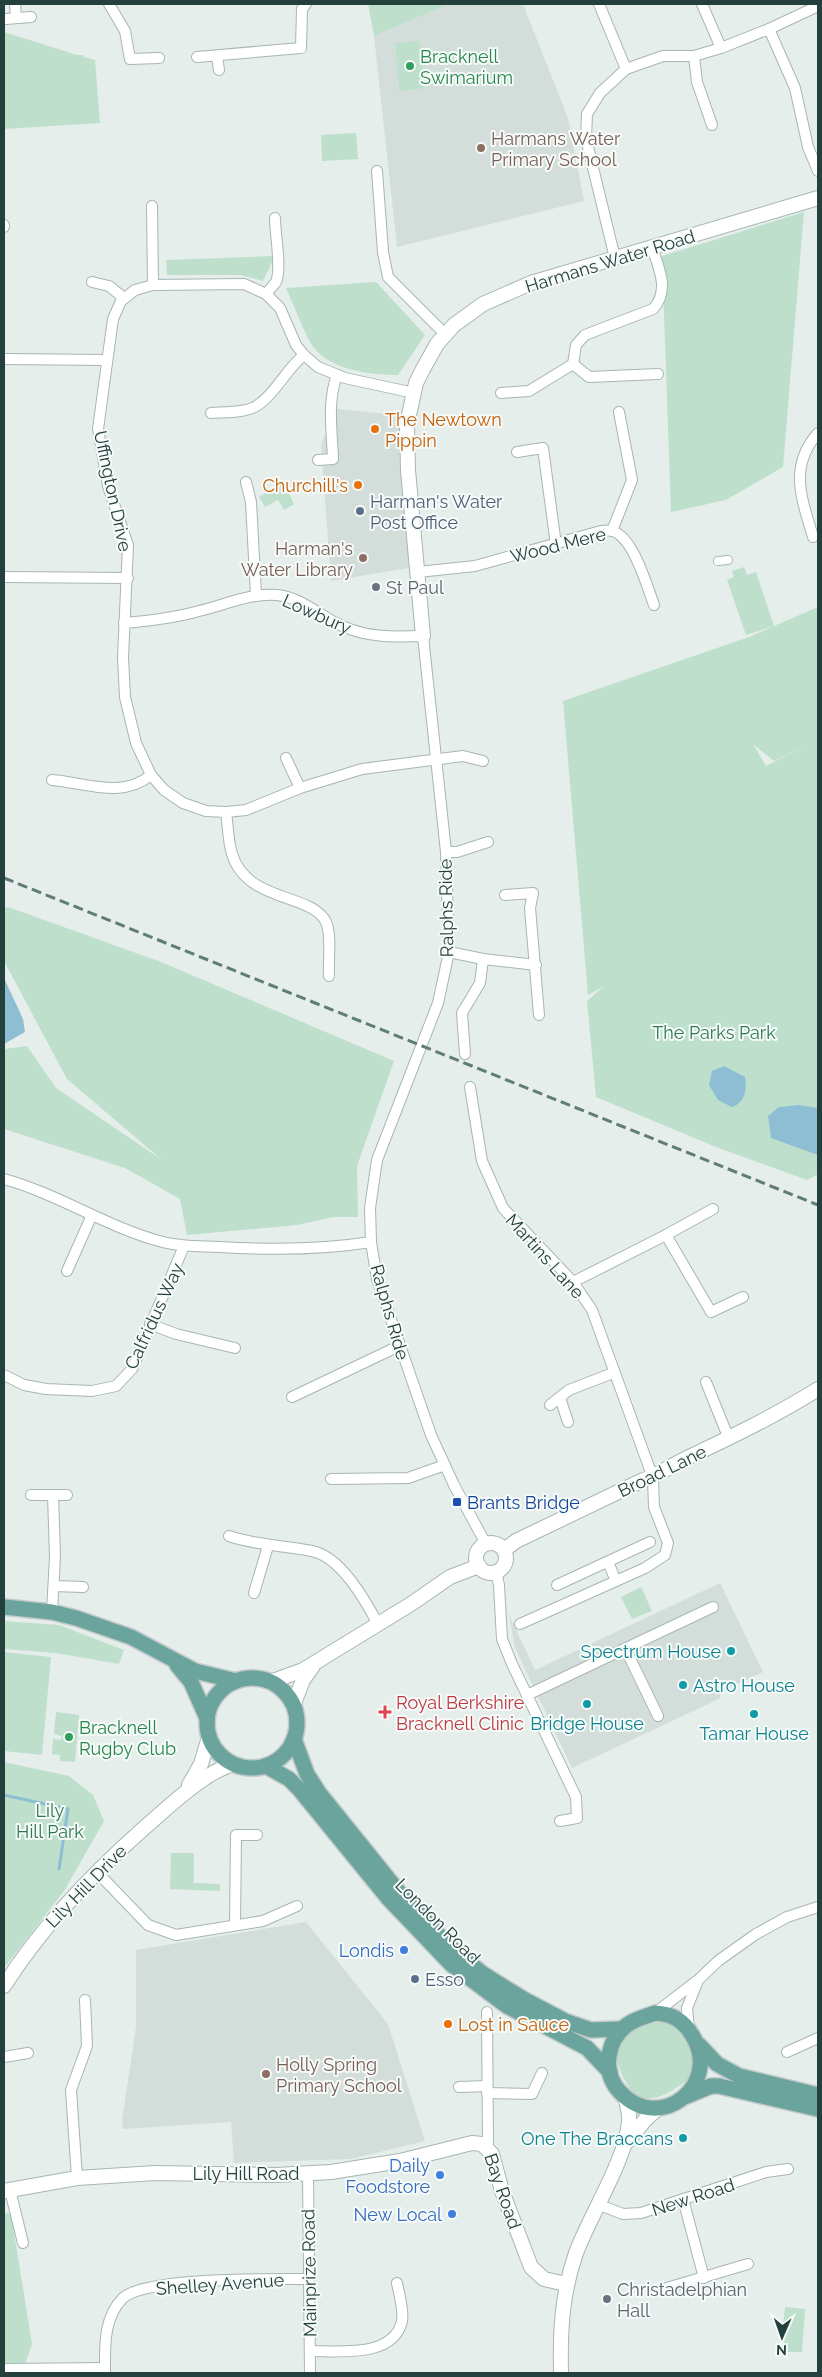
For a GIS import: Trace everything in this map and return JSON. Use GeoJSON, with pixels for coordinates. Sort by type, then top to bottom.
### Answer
{"type":"FeatureCollection","features":[{"type":"Feature","properties":{"kind":"main road"},"geometry":{"type":"LineString","coordinates":[[4,1606],[52,1612],[124,1635],[195,1671],[236,1681],[259,1680],[270,1682],[287,1695],[294,1706],[297,1721],[294,1739],[284,1755],[266,1766],[252,1768],[232,1764],[216,1752],[208,1737],[207,1718],[210,1704],[216,1694],[236,1681]]}},
{"type":"Feature","properties":{"kind":"main road"},"geometry":{"type":"LineString","coordinates":[[169,1657],[191,1682],[207,1718]]}},
{"type":"Feature","properties":{"kind":"main road","name":"London Road"},"geometry":{"type":"LineString","coordinates":[[294,1739],[307,1774],[319,1793],[398,1890],[450,1947],[483,1974],[525,2000],[566,2021],[590,2030],[622,2029]]}},
{"type":"Feature","properties":{"kind":"main road","name":"London Road"},"geometry":{"type":"LineString","coordinates":[[266,1766],[289,1779],[300,1790],[388,1898],[452,1965],[507,2006],[581,2044],[598,2058],[610,2072]]}},
{"type":"Feature","properties":{"kind":"main road"},"geometry":{"type":"LineString","coordinates":[[698,2044],[701,2061],[700,2074],[693,2089],[679,2102],[658,2108],[640,2106],[626,2098],[617,2089],[610,2072],[609,2054],[612,2044],[622,2029],[634,2021],[655,2013],[675,2017],[682,2021],[698,2044],[717,2064],[739,2076],[818,2095]]}},
{"type":"Feature","properties":{"kind":"main road"},"geometry":{"type":"LineString","coordinates":[[686,2096],[710,2086],[719,2086],[818,2109]]}},
{"type":"Feature","properties":{"kind":"street"},"geometry":{"type":"LineString","coordinates":[[15,4],[11,18],[31,17]]}},
{"type":"Feature","properties":{"kind":"street"},"geometry":{"type":"LineString","coordinates":[[109,4],[125,31],[130,59],[159,58]]}},
{"type":"Feature","properties":{"kind":"street"},"geometry":{"type":"LineString","coordinates":[[197,57],[302,48],[302,9],[306,4]]}},
{"type":"Feature","properties":{"kind":"street"},"geometry":{"type":"LineString","coordinates":[[599,4],[626,69]]}},
{"type":"Feature","properties":{"kind":"street"},"geometry":{"type":"LineString","coordinates":[[702,4],[721,48]]}},
{"type":"Feature","properties":{"kind":"street"},"geometry":{"type":"LineString","coordinates":[[614,258],[586,139],[588,114],[600,93],[626,69],[663,56],[694,56],[721,48],[769,29],[818,6]]}},
{"type":"Feature","properties":{"kind":"street"},"geometry":{"type":"LineString","coordinates":[[769,29],[795,88],[808,147],[818,171]]}},
{"type":"Feature","properties":{"kind":"street"},"geometry":{"type":"LineString","coordinates":[[217,56],[219,70]]}},
{"type":"Feature","properties":{"kind":"street"},"geometry":{"type":"LineString","coordinates":[[694,56],[697,82],[712,125]]}},
{"type":"Feature","properties":{"kind":"street"},"geometry":{"type":"LineString","coordinates":[[377,171],[383,252],[388,277],[445,334]]}},
{"type":"Feature","properties":{"kind":"street","name":"Harmans Water Road"},"geometry":{"type":"LineString","coordinates":[[426,362],[445,334],[464,316],[498,296],[531,283],[818,198]]}},
{"type":"Feature","properties":{"kind":"street"},"geometry":{"type":"LineString","coordinates":[[152,206],[153,285]]}},
{"type":"Feature","properties":{"kind":"street"},"geometry":{"type":"LineString","coordinates":[[266,294],[276,280],[279,263],[275,239],[275,218]]}},
{"type":"Feature","properties":{"kind":"street"},"geometry":{"type":"LineString","coordinates":[[501,394],[529,391],[573,364],[576,345],[585,335],[653,309],[660,302],[662,278],[652,248]]}},
{"type":"Feature","properties":{"kind":"street"},"geometry":{"type":"LineString","coordinates":[[92,282],[109,286],[124,298],[135,290],[153,285],[244,284],[266,294],[280,308],[296,345],[318,367],[337,376],[414,393]]}},
{"type":"Feature","properties":{"kind":"street","name":"Uffington Drive"},"geometry":{"type":"LineString","coordinates":[[124,298],[112,319],[98,429],[108,486],[128,545],[128,578],[124,623],[126,698],[136,743],[151,775],[164,790],[183,803],[206,811],[226,812],[256,807],[300,788],[362,769],[463,756],[483,761]]}},
{"type":"Feature","properties":{"kind":"street"},"geometry":{"type":"LineString","coordinates":[[212,412],[257,405],[281,381],[295,362],[304,355]]}},
{"type":"Feature","properties":{"kind":"street"},"geometry":{"type":"LineString","coordinates":[[4,359],[107,360]]}},
{"type":"Feature","properties":{"kind":"street","name":"Ralphs Ride"},"geometry":{"type":"LineString","coordinates":[[426,362],[414,393],[408,424],[407,444],[446,852],[449,952],[438,1003],[377,1160],[370,1208],[371,1242],[378,1279],[399,1346],[431,1435],[486,1544]]}},
{"type":"Feature","properties":{"kind":"street"},"geometry":{"type":"LineString","coordinates":[[573,364],[589,377],[658,374]]}},
{"type":"Feature","properties":{"kind":"street"},"geometry":{"type":"LineString","coordinates":[[318,460],[333,459],[330,421],[333,388],[337,376]]}},
{"type":"Feature","properties":{"kind":"street"},"geometry":{"type":"LineString","coordinates":[[612,531],[632,480],[619,412]]}},
{"type":"Feature","properties":{"kind":"street"},"geometry":{"type":"LineString","coordinates":[[813,537],[800,491],[800,476],[801,464],[806,451],[818,433]]}},
{"type":"Feature","properties":{"kind":"street"},"geometry":{"type":"LineString","coordinates":[[517,452],[543,448],[556,545]]}},
{"type":"Feature","properties":{"kind":"street"},"geometry":{"type":"LineString","coordinates":[[246,482],[251,502],[256,595]]}},
{"type":"Feature","properties":{"kind":"street","name":"Wood Mere"},"geometry":{"type":"LineString","coordinates":[[418,572],[475,566],[601,531],[612,531],[626,542],[636,558],[654,605]]}},
{"type":"Feature","properties":{"kind":"street"},"geometry":{"type":"LineString","coordinates":[[718,562],[728,560]]}},
{"type":"Feature","properties":{"kind":"street"},"geometry":{"type":"LineString","coordinates":[[4,577],[128,578]]}},
{"type":"Feature","properties":{"kind":"street","name":"Lowbury"},"geometry":{"type":"LineString","coordinates":[[124,623],[159,620],[256,595],[279,596],[296,600],[342,626],[372,636],[424,636]]}},
{"type":"Feature","properties":{"kind":"street"},"geometry":{"type":"LineString","coordinates":[[286,758],[300,788]]}},
{"type":"Feature","properties":{"kind":"street"},"geometry":{"type":"LineString","coordinates":[[52,780],[124,789],[142,783],[151,775]]}},
{"type":"Feature","properties":{"kind":"street"},"geometry":{"type":"LineString","coordinates":[[226,812],[232,855],[242,872],[266,892],[302,904],[318,912],[326,922],[328,932],[328,976]]}},
{"type":"Feature","properties":{"kind":"street"},"geometry":{"type":"LineString","coordinates":[[446,852],[457,852],[488,842]]}},
{"type":"Feature","properties":{"kind":"street"},"geometry":{"type":"LineString","coordinates":[[505,894],[533,893],[530,908],[539,1015]]}},
{"type":"Feature","properties":{"kind":"street"},"geometry":{"type":"LineString","coordinates":[[449,952],[483,959],[536,965]]}},
{"type":"Feature","properties":{"kind":"street"},"geometry":{"type":"LineString","coordinates":[[465,1054],[462,1013],[480,983],[483,959]]}},
{"type":"Feature","properties":{"kind":"street","name":"Martins Lane"},"geometry":{"type":"LineString","coordinates":[[470,1087],[482,1161],[503,1208],[573,1282],[592,1310],[613,1373],[653,1478],[654,1507],[668,1544],[665,1555],[645,1568],[616,1581],[557,1602],[520,1624]]}},
{"type":"Feature","properties":{"kind":"street","name":"Calfridus Way"},"geometry":{"type":"LineString","coordinates":[[4,1179],[23,1184],[92,1215],[160,1241],[184,1246],[298,1250],[371,1242]]}},
{"type":"Feature","properties":{"kind":"street"},"geometry":{"type":"LineString","coordinates":[[573,1282],[713,1209]]}},
{"type":"Feature","properties":{"kind":"street"},"geometry":{"type":"LineString","coordinates":[[67,1271],[92,1215]]}},
{"type":"Feature","properties":{"kind":"street"},"geometry":{"type":"LineString","coordinates":[[666,1235],[711,1312],[743,1297]]}},
{"type":"Feature","properties":{"kind":"street","name":"Calfridus Way"},"geometry":{"type":"LineString","coordinates":[[4,1375],[24,1385],[46,1389],[92,1391],[116,1386],[132,1368],[184,1246]]}},
{"type":"Feature","properties":{"kind":"street"},"geometry":{"type":"LineString","coordinates":[[150,1324],[191,1338],[235,1348]]}},
{"type":"Feature","properties":{"kind":"street"},"geometry":{"type":"LineString","coordinates":[[292,1397],[399,1346]]}},
{"type":"Feature","properties":{"kind":"street"},"geometry":{"type":"LineString","coordinates":[[550,1405],[569,1390],[613,1373]]}},
{"type":"Feature","properties":{"kind":"street"},"geometry":{"type":"LineString","coordinates":[[706,1382],[729,1439]]}},
{"type":"Feature","properties":{"kind":"street","name":"Broad Lane"},"geometry":{"type":"LineString","coordinates":[[504,1550],[516,1541],[641,1481],[653,1478],[682,1460],[777,1415],[818,1389]]}},
{"type":"Feature","properties":{"kind":"street"},"geometry":{"type":"LineString","coordinates":[[560,1398],[568,1422]]}},
{"type":"Feature","properties":{"kind":"street"},"geometry":{"type":"LineString","coordinates":[[331,1479],[408,1478],[445,1465]]}},
{"type":"Feature","properties":{"kind":"street"},"geometry":{"type":"LineString","coordinates":[[31,1495],[67,1494]]}},
{"type":"Feature","properties":{"kind":"street"},"geometry":{"type":"LineString","coordinates":[[52,1612],[54,1586],[53,1495]]}},
{"type":"Feature","properties":{"kind":"street"},"geometry":{"type":"LineString","coordinates":[[229,1536],[268,1546],[314,1551],[342,1568],[378,1624]]}},
{"type":"Feature","properties":{"kind":"street"},"geometry":{"type":"LineString","coordinates":[[556,1585],[650,1542]]}},
{"type":"Feature","properties":{"kind":"street"},"geometry":{"type":"LineString","coordinates":[[494,1543],[504,1550],[505,1562],[496,1572],[486,1572],[479,1566],[477,1556],[486,1544],[494,1543]]}},
{"type":"Feature","properties":{"kind":"street"},"geometry":{"type":"LineString","coordinates":[[254,1593],[268,1546]]}},
{"type":"Feature","properties":{"kind":"street"},"geometry":{"type":"LineString","coordinates":[[608,1562],[616,1581]]}},
{"type":"Feature","properties":{"kind":"street"},"geometry":{"type":"LineString","coordinates":[[270,1682],[295,1674],[378,1624],[450,1577],[479,1566]]}},
{"type":"Feature","properties":{"kind":"street"},"geometry":{"type":"LineString","coordinates":[[496,1572],[499,1585],[502,1639],[512,1664],[571,1782],[576,1797],[577,1818],[560,1821]]}},
{"type":"Feature","properties":{"kind":"street"},"geometry":{"type":"LineString","coordinates":[[54,1586],[83,1587]]}},
{"type":"Feature","properties":{"kind":"street"},"geometry":{"type":"LineString","coordinates":[[527,1695],[626,1650],[713,1607]]}},
{"type":"Feature","properties":{"kind":"street"},"geometry":{"type":"LineString","coordinates":[[626,1650],[658,1716]]}},
{"type":"Feature","properties":{"kind":"street"},"geometry":{"type":"LineString","coordinates":[[294,1706],[303,1680],[316,1662]]}},
{"type":"Feature","properties":{"kind":"street","name":"Lily Hill Drive"},"geometry":{"type":"LineString","coordinates":[[180,1798],[197,1774],[208,1737]]}},
{"type":"Feature","properties":{"kind":"street","name":"Lily Hill Drive"},"geometry":{"type":"LineString","coordinates":[[4,1986],[28,1949],[97,1872],[205,1778],[232,1764]]}},
{"type":"Feature","properties":{"kind":"street"},"geometry":{"type":"LineString","coordinates":[[235,1925],[236,1835],[257,1835]]}},
{"type":"Feature","properties":{"kind":"street"},"geometry":{"type":"LineString","coordinates":[[97,1872],[148,1925],[176,1935],[263,1921],[297,1906]]}},
{"type":"Feature","properties":{"kind":"street"},"geometry":{"type":"LineString","coordinates":[[655,2013],[698,1980],[718,1960],[756,1934],[787,1917],[818,1907]]}},
{"type":"Feature","properties":{"kind":"street"},"geometry":{"type":"LineString","coordinates":[[689,2029],[687,2008],[698,1980]]}},
{"type":"Feature","properties":{"kind":"street"},"geometry":{"type":"LineString","coordinates":[[77,2178],[71,2090],[87,2046],[85,2000]]}},
{"type":"Feature","properties":{"kind":"street","name":"Bay Road"},"geometry":{"type":"LineString","coordinates":[[487,2012],[488,2142],[486,2147],[494,2159],[502,2191],[531,2267],[544,2280],[566,2284]]}},
{"type":"Feature","properties":{"kind":"street"},"geometry":{"type":"LineString","coordinates":[[787,2052],[818,2038]]}},
{"type":"Feature","properties":{"kind":"street"},"geometry":{"type":"LineString","coordinates":[[4,2057],[28,2053]]}},
{"type":"Feature","properties":{"kind":"street"},"geometry":{"type":"LineString","coordinates":[[458,2087],[532,2094],[542,2073]]}},
{"type":"Feature","properties":{"kind":"street"},"geometry":{"type":"LineString","coordinates":[[561,2373],[560,2318],[566,2284],[576,2252],[623,2146],[629,2118],[626,2098]]}},
{"type":"Feature","properties":{"kind":"street"},"geometry":{"type":"LineString","coordinates":[[623,2146],[658,2108]]}},
{"type":"Feature","properties":{"kind":"street","name":"Lily Hill Road"},"geometry":{"type":"LineString","coordinates":[[7,2190],[77,2178],[155,2172],[308,2173],[374,2166],[472,2143],[486,2147]]}},
{"type":"Feature","properties":{"kind":"street","name":"New Road"},"geometry":{"type":"LineString","coordinates":[[597,2204],[623,2214],[632,2214],[766,2172],[788,2169]]}},
{"type":"Feature","properties":{"kind":"street","name":"Mainprize Road"},"geometry":{"type":"LineString","coordinates":[[308,2173],[310,2373]]}},
{"type":"Feature","properties":{"kind":"street"},"geometry":{"type":"LineString","coordinates":[[7,2190],[23,2243]]}},
{"type":"Feature","properties":{"kind":"street"},"geometry":{"type":"LineString","coordinates":[[683,2199],[704,2278]]}},
{"type":"Feature","properties":{"kind":"street"},"geometry":{"type":"LineString","coordinates":[[660,2290],[748,2264]]}},
{"type":"Feature","properties":{"kind":"street","name":"Shelley Avenue"},"geometry":{"type":"LineString","coordinates":[[105,2371],[107,2323],[124,2297],[153,2286],[308,2279]]}},
{"type":"Feature","properties":{"kind":"street"},"geometry":{"type":"LineString","coordinates":[[310,2351],[342,2352],[372,2348],[384,2344],[391,2339],[397,2334],[403,2319],[397,2283]]}},
{"type":"Feature","properties":{"kind":"street"},"geometry":{"type":"LineString","coordinates":[[4,2369],[105,2371]]}},
{"type":"Feature","properties":{"kind":"shaded area","name":"Harmans Water Primary School"},"geometry":{"type":"Polygon","coordinates":[[[449,4],[523,4],[568,118],[584,201],[397,247],[374,36],[449,4]]]}},
{"type":"Feature","properties":{"kind":"shaded area"},"geometry":{"type":"Polygon","coordinates":[[[338,409],[398,415],[409,568],[331,581],[321,444],[338,409]]]}},
{"type":"Feature","properties":{"kind":"shaded area"},"geometry":{"type":"Polygon","coordinates":[[[720,1583],[763,1672],[719,1693],[721,1698],[572,1768],[515,1648],[509,1615],[535,1670],[720,1583]]]}},
{"type":"Feature","properties":{"kind":"shaded area","name":"Holly Spring Primary School"},"geometry":{"type":"Polygon","coordinates":[[[306,1922],[388,2024],[425,2141],[351,2159],[234,2163],[231,2122],[123,2129],[122,2120],[136,2027],[136,1950],[306,1922]]]}},
{"type":"Feature","properties":{"kind":"green space"},"geometry":{"type":"Polygon","coordinates":[[[368,4],[449,4],[374,36],[368,4]]]}},
{"type":"Feature","properties":{"kind":"green space"},"geometry":{"type":"Polygon","coordinates":[[[4,32],[95,60],[100,123],[4,129],[4,32]]]}},
{"type":"Feature","properties":{"kind":"green space","name":"Bracknell Swimarium"},"geometry":{"type":"Polygon","coordinates":[[[420,41],[425,88],[399,91],[395,43],[420,41]]]}},
{"type":"Feature","properties":{"kind":"green space"},"geometry":{"type":"Polygon","coordinates":[[[356,133],[358,159],[322,161],[321,135],[356,133]]]}},
{"type":"Feature","properties":{"kind":"green space"},"geometry":{"type":"Polygon","coordinates":[[[804,212],[783,467],[726,500],[671,512],[662,256],[804,212]]]}},
{"type":"Feature","properties":{"kind":"green space"},"geometry":{"type":"Polygon","coordinates":[[[275,256],[263,281],[241,275],[167,275],[166,260],[275,256]]]}},
{"type":"Feature","properties":{"kind":"green space"},"geometry":{"type":"Polygon","coordinates":[[[376,282],[425,335],[398,375],[362,372],[337,365],[326,359],[310,342],[286,288],[376,282]]]}},
{"type":"Feature","properties":{"kind":"green space"},"geometry":{"type":"Polygon","coordinates":[[[284,483],[294,504],[284,510],[278,500],[265,507],[259,497],[284,483]]]}},
{"type":"Feature","properties":{"kind":"green space"},"geometry":{"type":"Polygon","coordinates":[[[744,567],[747,575],[756,572],[774,626],[746,635],[727,580],[734,577],[732,571],[744,567]]]}},
{"type":"Feature","properties":{"kind":"green space","name":"The Parks Park"},"geometry":{"type":"Polygon","coordinates":[[[818,607],[818,1174],[807,1180],[716,1147],[596,1097],[587,1001],[604,986],[588,995],[563,701],[749,637],[818,607]],[[753,744],[766,766],[809,744],[774,761],[753,744]]]}},
{"type":"Feature","properties":{"kind":"green space"},"geometry":{"type":"Polygon","coordinates":[[[4,907],[161,962],[394,1061],[357,1166],[358,1217],[333,1217],[297,1225],[187,1235],[180,1199],[125,1168],[4,1129],[4,1049],[27,1046],[56,1088],[162,1160],[67,1079],[4,961],[4,907]]]}},
{"type":"Feature","properties":{"kind":"green space"},"geometry":{"type":"Polygon","coordinates":[[[641,1587],[652,1611],[632,1619],[621,1597],[641,1587]]]}},
{"type":"Feature","properties":{"kind":"green space"},"geometry":{"type":"Polygon","coordinates":[[[4,1621],[59,1625],[124,1650],[119,1664],[56,1653],[4,1649],[4,1621]]]}},
{"type":"Feature","properties":{"kind":"green space"},"geometry":{"type":"Polygon","coordinates":[[[4,1652],[51,1657],[42,1755],[4,1751],[4,1652]]]}},
{"type":"Feature","properties":{"kind":"green space","name":"Bracknell Rugby Club"},"geometry":{"type":"Polygon","coordinates":[[[56,1712],[79,1715],[75,1762],[60,1761],[60,1755],[52,1754],[53,1739],[61,1740],[62,1736],[54,1734],[56,1712]]]}},
{"type":"Feature","properties":{"kind":"green space","name":"Lily Hill Park"},"geometry":{"type":"Polygon","coordinates":[[[4,1762],[69,1776],[93,1795],[104,1821],[64,1891],[4,1968],[4,1762]]]}},
{"type":"Feature","properties":{"kind":"green space"},"geometry":{"type":"Polygon","coordinates":[[[171,1853],[194,1853],[194,1883],[220,1884],[220,1891],[170,1889],[171,1853]]]}},
{"type":"Feature","properties":{"kind":"green space"},"geometry":{"type":"Polygon","coordinates":[[[652,2020],[662,2020],[676,2026],[685,2037],[695,2058],[688,2080],[662,2096],[648,2098],[638,2096],[630,2088],[619,2067],[616,2053],[617,2048],[627,2034],[652,2020]]]}},
{"type":"Feature","properties":{"kind":"green space"},"geometry":{"type":"Polygon","coordinates":[[[4,2213],[11,2214],[32,2344],[22,2373],[4,2373],[4,2213]]]}},
{"type":"Feature","properties":{"kind":"green space"},"geometry":{"type":"Polygon","coordinates":[[[785,2307],[805,2309],[802,2352],[781,2352],[785,2307]]]}},
{"type":"Feature","properties":{"kind":"water"},"geometry":{"type":"Polygon","coordinates":[[[4,978],[23,1019],[25,1032],[4,1044],[4,978]]]}},
{"type":"Feature","properties":{"kind":"water"},"geometry":{"type":"Polygon","coordinates":[[[724,1066],[745,1077],[744,1095],[740,1102],[732,1107],[718,1100],[709,1085],[712,1071],[724,1066]]]}},
{"type":"Feature","properties":{"kind":"water"},"geometry":{"type":"Polygon","coordinates":[[[799,1105],[818,1108],[818,1155],[771,1138],[768,1116],[779,1107],[799,1105]]]}},
{"type":"Feature","properties":{"kind":"waterway"},"geometry":{"type":"LineString","coordinates":[[4,1795],[68,1809],[59,1869]]}},
{"type":"Feature","properties":{"kind":"railway"},"geometry":{"type":"LineString","coordinates":[[4,878],[818,1205]]}},
{"type":"Feature","properties":{"kind":"place","name":"Bracknell Swimarium"},"geometry":{"type":"Point","coordinates":[410,66]}},
{"type":"Feature","properties":{"kind":"place","name":"Harmans Water Primary School"},"geometry":{"type":"Point","coordinates":[481,148]}},
{"type":"Feature","properties":{"kind":"place","name":"The Newtown Pippin"},"geometry":{"type":"Point","coordinates":[375,429]}},
{"type":"Feature","properties":{"kind":"place","name":"Churchill's"},"geometry":{"type":"Point","coordinates":[358,485]}},
{"type":"Feature","properties":{"kind":"place","name":"Harman's Water Post Office"},"geometry":{"type":"Point","coordinates":[360,511]}},
{"type":"Feature","properties":{"kind":"place","name":"Harman's Water Library"},"geometry":{"type":"Point","coordinates":[363,558]}},
{"type":"Feature","properties":{"kind":"place","name":"St Paul"},"geometry":{"type":"Point","coordinates":[376,587]}},
{"type":"Feature","properties":{"kind":"place","name":"Brants Bridge"},"geometry":{"type":"Point","coordinates":[457,1502]}},
{"type":"Feature","properties":{"kind":"place","name":"Spectrum House"},"geometry":{"type":"Point","coordinates":[731,1651]}},
{"type":"Feature","properties":{"kind":"place","name":"Astro House"},"geometry":{"type":"Point","coordinates":[683,1685]}},
{"type":"Feature","properties":{"kind":"place","name":"Bridge House"},"geometry":{"type":"Point","coordinates":[587,1704]}},
{"type":"Feature","properties":{"kind":"place","name":"Royal Berkshire Bracknell Clinic"},"geometry":{"type":"Point","coordinates":[385,1712]}},
{"type":"Feature","properties":{"kind":"place","name":"Tamar House"},"geometry":{"type":"Point","coordinates":[754,1714]}},
{"type":"Feature","properties":{"kind":"place","name":"Bracknell Rugby Club"},"geometry":{"type":"Point","coordinates":[69,1737]}},
{"type":"Feature","properties":{"kind":"place","name":"Londis"},"geometry":{"type":"Point","coordinates":[404,1950]}},
{"type":"Feature","properties":{"kind":"place","name":"Esso"},"geometry":{"type":"Point","coordinates":[415,1979]}},
{"type":"Feature","properties":{"kind":"place","name":"Lost in Sauce"},"geometry":{"type":"Point","coordinates":[448,2024]}},
{"type":"Feature","properties":{"kind":"place","name":"Holly Spring Primary School"},"geometry":{"type":"Point","coordinates":[266,2074]}},
{"type":"Feature","properties":{"kind":"place","name":"One The Braccans"},"geometry":{"type":"Point","coordinates":[683,2138]}},
{"type":"Feature","properties":{"kind":"place","name":"Daily Foodstore"},"geometry":{"type":"Point","coordinates":[440,2175]}},
{"type":"Feature","properties":{"kind":"place","name":"New Local"},"geometry":{"type":"Point","coordinates":[452,2214]}},
{"type":"Feature","properties":{"kind":"place","name":"Christadelphian Hall"},"geometry":{"type":"Point","coordinates":[607,2299]}}]}
